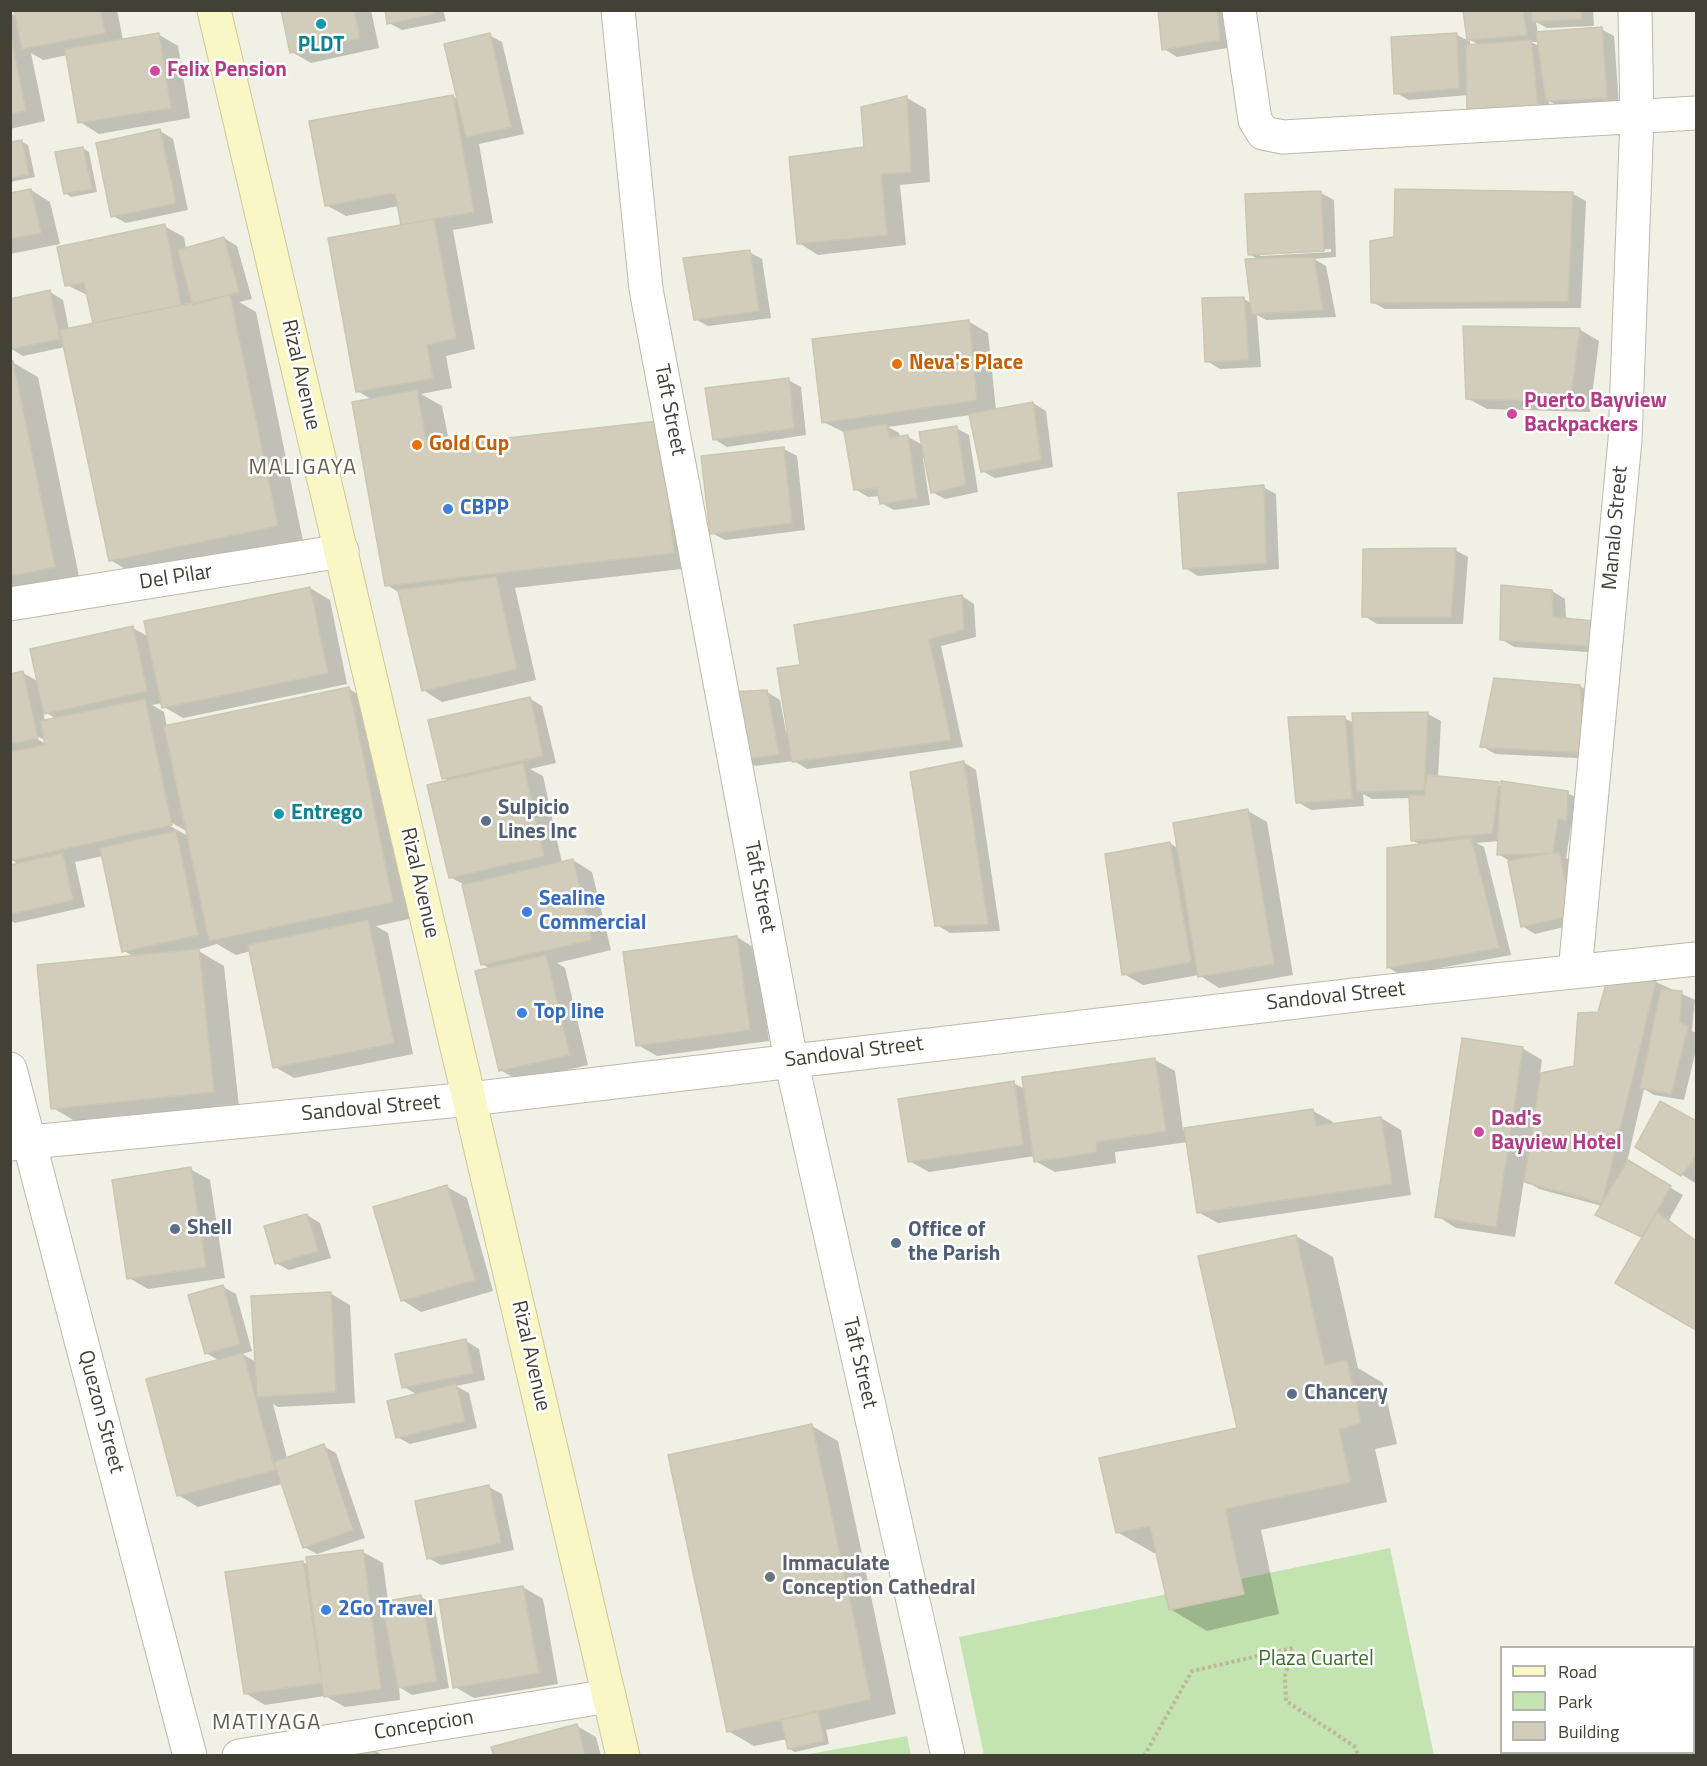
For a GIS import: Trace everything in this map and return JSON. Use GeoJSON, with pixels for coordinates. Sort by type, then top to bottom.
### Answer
{"type":"FeatureCollection","features":[{"type":"Feature","properties":{"kind":"main road","name":"Rizal Avenue"},"geometry":{"type":"LineString","coordinates":[[214,10],[623,1755]]}},
{"type":"Feature","properties":{"kind":"street","name":"Taft Street"},"geometry":{"type":"LineString","coordinates":[[618,10],[646,289],[791,1060],[948,1755]]}},
{"type":"Feature","properties":{"kind":"street"},"geometry":{"type":"LineString","coordinates":[[1239,10],[1252,105],[1255,120],[1263,133],[1283,137],[1696,113]]}},
{"type":"Feature","properties":{"kind":"street","name":"Manalo Street"},"geometry":{"type":"LineString","coordinates":[[1575,972],[1624,440],[1636,117],[1635,10]]}},
{"type":"Feature","properties":{"kind":"street","name":"Del Pilar"},"geometry":{"type":"LineString","coordinates":[[10,604],[342,551]]}},
{"type":"Feature","properties":{"kind":"street","name":"Sandoval Street"},"geometry":{"type":"LineString","coordinates":[[20,1142],[470,1099],[791,1060],[1696,959]]}},
{"type":"Feature","properties":{"kind":"street","name":"Quezon Street"},"geometry":{"type":"LineString","coordinates":[[10,1069],[20,1142],[190,1755]]}},
{"type":"Feature","properties":{"kind":"street","name":"Concepcion"},"geometry":{"type":"LineString","coordinates":[[239,1755],[609,1696]]}},
{"type":"Feature","properties":{"kind":"path"},"geometry":{"type":"LineString","coordinates":[[1144,1755],[1192,1671],[1293,1648],[1285,1676],[1286,1701],[1354,1746],[1359,1755]]}},
{"type":"Feature","properties":{"kind":"green space","name":"Plaza Cuartel"},"geometry":{"type":"Polygon","coordinates":[[[1390,1548],[1434,1755],[984,1755],[959,1637],[1390,1548]]]}},
{"type":"Feature","properties":{"kind":"green space"},"geometry":{"type":"Polygon","coordinates":[[[907,1736],[911,1755],[805,1755],[907,1736]]]}},
{"type":"Feature","properties":{"kind":"building"},"geometry":{"type":"Polygon","coordinates":[[[14,10],[100,10],[105,33],[22,49],[14,10]]]}},
{"type":"Feature","properties":{"kind":"building","name":"PLDT"},"geometry":{"type":"Polygon","coordinates":[[[281,10],[354,10],[360,38],[290,53],[281,10]]]}},
{"type":"Feature","properties":{"kind":"building"},"geometry":{"type":"Polygon","coordinates":[[[385,10],[433,10],[433,14],[387,24],[385,10]]]}},
{"type":"Feature","properties":{"kind":"building"},"geometry":{"type":"Polygon","coordinates":[[[1158,10],[1217,10],[1220,40],[1162,50],[1158,10]]]}},
{"type":"Feature","properties":{"kind":"building"},"geometry":{"type":"Polygon","coordinates":[[[1463,10],[1523,10],[1527,35],[1467,40],[1463,10]]]}},
{"type":"Feature","properties":{"kind":"building"},"geometry":{"type":"Polygon","coordinates":[[[1532,10],[1581,10],[1581,19],[1532,22],[1532,10]]]}},
{"type":"Feature","properties":{"kind":"building"},"geometry":{"type":"Polygon","coordinates":[[[1602,27],[1607,98],[1546,101],[1536,32],[1602,27]]]}},
{"type":"Feature","properties":{"kind":"building"},"geometry":{"type":"Polygon","coordinates":[[[10,33],[26,111],[10,114],[10,33]]]}},
{"type":"Feature","properties":{"kind":"building"},"geometry":{"type":"Polygon","coordinates":[[[159,33],[171,108],[78,123],[65,49],[159,33]]]}},
{"type":"Feature","properties":{"kind":"building"},"geometry":{"type":"Polygon","coordinates":[[[490,33],[511,127],[466,137],[444,44],[490,33]]]}},
{"type":"Feature","properties":{"kind":"building"},"geometry":{"type":"Polygon","coordinates":[[[1457,33],[1459,88],[1394,94],[1391,37],[1457,33]]]}},
{"type":"Feature","properties":{"kind":"building"},"geometry":{"type":"Polygon","coordinates":[[[1531,40],[1538,106],[1467,110],[1466,45],[1531,40]]]}},
{"type":"Feature","properties":{"kind":"building"},"geometry":{"type":"Polygon","coordinates":[[[453,95],[474,212],[401,225],[395,193],[325,206],[309,121],[453,95]]]}},
{"type":"Feature","properties":{"kind":"building"},"geometry":{"type":"Polygon","coordinates":[[[907,96],[911,172],[881,174],[887,235],[797,244],[789,157],[864,147],[861,107],[907,96]]]}},
{"type":"Feature","properties":{"kind":"building"},"geometry":{"type":"Polygon","coordinates":[[[160,129],[176,203],[111,217],[96,143],[160,129]]]}},
{"type":"Feature","properties":{"kind":"building"},"geometry":{"type":"Polygon","coordinates":[[[22,140],[29,175],[10,178],[10,142],[22,140]]]}},
{"type":"Feature","properties":{"kind":"building"},"geometry":{"type":"Polygon","coordinates":[[[83,147],[92,189],[64,194],[55,152],[83,147]]]}},
{"type":"Feature","properties":{"kind":"building"},"geometry":{"type":"Polygon","coordinates":[[[31,189],[41,233],[10,239],[10,193],[31,189]]]}},
{"type":"Feature","properties":{"kind":"building"},"geometry":{"type":"Polygon","coordinates":[[[1395,189],[1573,192],[1568,301],[1371,303],[1370,241],[1394,237],[1395,189]]]}},
{"type":"Feature","properties":{"kind":"building"},"geometry":{"type":"Polygon","coordinates":[[[1321,191],[1324,251],[1248,255],[1245,194],[1321,191]]]}},
{"type":"Feature","properties":{"kind":"building"},"geometry":{"type":"Polygon","coordinates":[[[434,219],[456,338],[427,345],[433,378],[356,392],[328,238],[434,219]]]}},
{"type":"Feature","properties":{"kind":"building"},"geometry":{"type":"Polygon","coordinates":[[[165,224],[181,305],[93,323],[84,283],[65,286],[57,247],[165,224]]]}},
{"type":"Feature","properties":{"kind":"building"},"geometry":{"type":"Polygon","coordinates":[[[224,237],[239,292],[193,305],[178,250],[224,237]]]}},
{"type":"Feature","properties":{"kind":"building"},"geometry":{"type":"Polygon","coordinates":[[[750,250],[759,311],[694,320],[683,258],[750,250]]]}},
{"type":"Feature","properties":{"kind":"building"},"geometry":{"type":"Polygon","coordinates":[[[1314,257],[1323,310],[1252,314],[1245,259],[1314,257]]]}},
{"type":"Feature","properties":{"kind":"building"},"geometry":{"type":"Polygon","coordinates":[[[50,290],[60,339],[10,349],[10,299],[50,290]]]}},
{"type":"Feature","properties":{"kind":"building"},"geometry":{"type":"Polygon","coordinates":[[[230,295],[278,526],[109,561],[60,330],[230,295]]]}},
{"type":"Feature","properties":{"kind":"building"},"geometry":{"type":"Polygon","coordinates":[[[1244,297],[1249,360],[1205,362],[1202,298],[1244,297]]]}},
{"type":"Feature","properties":{"kind":"building"},"geometry":{"type":"Polygon","coordinates":[[[969,320],[977,400],[822,423],[812,339],[969,320]]]}},
{"type":"Feature","properties":{"kind":"building"},"geometry":{"type":"Polygon","coordinates":[[[1463,326],[1580,328],[1570,402],[1466,399],[1463,326]]]}},
{"type":"Feature","properties":{"kind":"building"},"geometry":{"type":"Polygon","coordinates":[[[10,361],[13,361],[55,567],[10,576],[10,361]]]}},
{"type":"Feature","properties":{"kind":"building"},"geometry":{"type":"Polygon","coordinates":[[[789,378],[794,428],[713,440],[705,388],[789,378]]]}},
{"type":"Feature","properties":{"kind":"building"},"geometry":{"type":"Polygon","coordinates":[[[417,390],[427,447],[659,421],[674,553],[385,586],[352,402],[417,390]]]}},
{"type":"Feature","properties":{"kind":"building"},"geometry":{"type":"Polygon","coordinates":[[[1033,402],[1041,460],[981,472],[969,414],[1033,402]]]}},
{"type":"Feature","properties":{"kind":"building"},"geometry":{"type":"Polygon","coordinates":[[[887,424],[889,438],[908,435],[917,498],[880,504],[877,488],[854,490],[844,431],[887,424]]]}},
{"type":"Feature","properties":{"kind":"building"},"geometry":{"type":"Polygon","coordinates":[[[957,426],[966,485],[931,493],[919,432],[957,426]]]}},
{"type":"Feature","properties":{"kind":"building"},"geometry":{"type":"Polygon","coordinates":[[[784,447],[792,523],[710,534],[701,456],[784,447]]]}},
{"type":"Feature","properties":{"kind":"building"},"geometry":{"type":"Polygon","coordinates":[[[1264,485],[1266,563],[1183,569],[1178,493],[1264,485]]]}},
{"type":"Feature","properties":{"kind":"building"},"geometry":{"type":"Polygon","coordinates":[[[1456,548],[1451,617],[1362,617],[1363,549],[1456,548]]]}},
{"type":"Feature","properties":{"kind":"building"},"geometry":{"type":"Polygon","coordinates":[[[496,577],[517,669],[422,691],[398,590],[496,577]]]}},
{"type":"Feature","properties":{"kind":"building"},"geometry":{"type":"Polygon","coordinates":[[[1501,585],[1552,590],[1553,617],[1595,621],[1590,646],[1500,640],[1501,585]]]}},
{"type":"Feature","properties":{"kind":"building"},"geometry":{"type":"Polygon","coordinates":[[[310,587],[328,673],[162,708],[144,621],[310,587]]]}},
{"type":"Feature","properties":{"kind":"building"},"geometry":{"type":"Polygon","coordinates":[[[962,595],[964,630],[929,639],[951,740],[792,762],[777,668],[800,665],[794,625],[962,595]]]}},
{"type":"Feature","properties":{"kind":"building"},"geometry":{"type":"Polygon","coordinates":[[[133,626],[147,691],[44,714],[30,649],[133,626]]]}},
{"type":"Feature","properties":{"kind":"building"},"geometry":{"type":"Polygon","coordinates":[[[23,671],[38,738],[10,744],[10,674],[23,671]]]}},
{"type":"Feature","properties":{"kind":"building"},"geometry":{"type":"Polygon","coordinates":[[[1494,678],[1580,685],[1584,753],[1480,747],[1494,678]]]}},
{"type":"Feature","properties":{"kind":"building","name":"Entrego"},"geometry":{"type":"Polygon","coordinates":[[[349,687],[393,902],[209,941],[164,726],[349,687]]]}},
{"type":"Feature","properties":{"kind":"building"},"geometry":{"type":"Polygon","coordinates":[[[767,690],[779,754],[740,760],[731,692],[767,690]]]}},
{"type":"Feature","properties":{"kind":"building"},"geometry":{"type":"Polygon","coordinates":[[[530,697],[543,756],[442,779],[428,720],[530,697]]]}},
{"type":"Feature","properties":{"kind":"building"},"geometry":{"type":"Polygon","coordinates":[[[145,699],[172,825],[10,861],[10,752],[45,745],[40,721],[145,699]]]}},
{"type":"Feature","properties":{"kind":"building"},"geometry":{"type":"Polygon","coordinates":[[[1428,712],[1424,790],[1357,792],[1352,713],[1428,712]]]}},
{"type":"Feature","properties":{"kind":"building"},"geometry":{"type":"Polygon","coordinates":[[[1345,716],[1352,799],[1296,803],[1288,717],[1345,716]]]}},
{"type":"Feature","properties":{"kind":"building"},"geometry":{"type":"Polygon","coordinates":[[[964,761],[988,924],[935,926],[910,772],[964,761]]]}},
{"type":"Feature","properties":{"kind":"building","name":"Sulpicio Lines Inc"},"geometry":{"type":"Polygon","coordinates":[[[523,763],[544,856],[449,878],[427,785],[523,763]]]}},
{"type":"Feature","properties":{"kind":"building"},"geometry":{"type":"Polygon","coordinates":[[[1427,775],[1499,782],[1492,833],[1411,841],[1409,795],[1424,796],[1427,775]]]}},
{"type":"Feature","properties":{"kind":"building"},"geometry":{"type":"Polygon","coordinates":[[[1501,781],[1568,791],[1567,821],[1558,819],[1553,853],[1497,855],[1501,781]]]}},
{"type":"Feature","properties":{"kind":"building"},"geometry":{"type":"Polygon","coordinates":[[[1248,809],[1274,964],[1198,977],[1173,823],[1248,809]]]}},
{"type":"Feature","properties":{"kind":"building"},"geometry":{"type":"Polygon","coordinates":[[[176,831],[198,935],[122,952],[100,848],[176,831]]]}},
{"type":"Feature","properties":{"kind":"building"},"geometry":{"type":"Polygon","coordinates":[[[1471,838],[1499,948],[1387,968],[1387,848],[1471,838]]]}},
{"type":"Feature","properties":{"kind":"building"},"geometry":{"type":"Polygon","coordinates":[[[1170,842],[1191,962],[1122,975],[1105,854],[1170,842]]]}},
{"type":"Feature","properties":{"kind":"building"},"geometry":{"type":"Polygon","coordinates":[[[1559,852],[1573,915],[1521,927],[1508,861],[1559,852]]]}},
{"type":"Feature","properties":{"kind":"building"},"geometry":{"type":"Polygon","coordinates":[[[63,853],[73,900],[10,914],[10,865],[63,853]]]}},
{"type":"Feature","properties":{"kind":"building","name":"Sealine Commercial"},"geometry":{"type":"Polygon","coordinates":[[[573,859],[592,940],[481,965],[462,885],[573,859]]]}},
{"type":"Feature","properties":{"kind":"building"},"geometry":{"type":"Polygon","coordinates":[[[368,920],[394,1043],[273,1068],[248,945],[368,920]]]}},
{"type":"Feature","properties":{"kind":"building"},"geometry":{"type":"Polygon","coordinates":[[[737,936],[750,1030],[636,1046],[623,952],[737,936]]]}},
{"type":"Feature","properties":{"kind":"building"},"geometry":{"type":"Polygon","coordinates":[[[199,949],[214,1092],[51,1109],[37,965],[199,949]]]}},
{"type":"Feature","properties":{"kind":"building","name":"Top line"},"geometry":{"type":"Polygon","coordinates":[[[546,955],[570,1055],[499,1071],[475,971],[546,955]]]}},
{"type":"Feature","properties":{"kind":"building"},"geometry":{"type":"Polygon","coordinates":[[[1656,981],[1602,1203],[1524,1182],[1541,1073],[1574,1066],[1578,1013],[1598,1012],[1606,984],[1656,981]]]}},
{"type":"Feature","properties":{"kind":"building"},"geometry":{"type":"Polygon","coordinates":[[[1661,989],[1682,991],[1680,1022],[1688,1027],[1671,1094],[1640,1088],[1661,989]]]}},
{"type":"Feature","properties":{"kind":"building","name":"Dad's Bayview Hotel"},"geometry":{"type":"Polygon","coordinates":[[[1462,1038],[1523,1047],[1496,1227],[1435,1217],[1462,1038]]]}},
{"type":"Feature","properties":{"kind":"building"},"geometry":{"type":"Polygon","coordinates":[[[1155,1058],[1166,1131],[1096,1142],[1097,1152],[1034,1162],[1022,1077],[1155,1058]]]}},
{"type":"Feature","properties":{"kind":"building"},"geometry":{"type":"Polygon","coordinates":[[[1014,1081],[1023,1145],[908,1162],[898,1099],[1014,1081]]]}},
{"type":"Feature","properties":{"kind":"building"},"geometry":{"type":"Polygon","coordinates":[[[1660,1101],[1696,1121],[1696,1156],[1681,1176],[1635,1147],[1660,1101]]]}},
{"type":"Feature","properties":{"kind":"building"},"geometry":{"type":"Polygon","coordinates":[[[1313,1109],[1316,1126],[1381,1117],[1392,1184],[1197,1213],[1184,1128],[1313,1109]]]}},
{"type":"Feature","properties":{"kind":"building"},"geometry":{"type":"Polygon","coordinates":[[[1628,1160],[1671,1186],[1642,1237],[1595,1215],[1628,1160]]]}},
{"type":"Feature","properties":{"kind":"building"},"geometry":{"type":"Polygon","coordinates":[[[191,1167],[206,1267],[127,1279],[112,1180],[191,1167]]]}},
{"type":"Feature","properties":{"kind":"building"},"geometry":{"type":"Polygon","coordinates":[[[447,1185],[475,1280],[401,1301],[373,1207],[447,1185]]]}},
{"type":"Feature","properties":{"kind":"building"},"geometry":{"type":"Polygon","coordinates":[[[1657,1212],[1696,1241],[1696,1330],[1615,1283],[1657,1212]]]}},
{"type":"Feature","properties":{"kind":"building"},"geometry":{"type":"Polygon","coordinates":[[[307,1214],[318,1251],[275,1264],[264,1226],[307,1214]]]}},
{"type":"Feature","properties":{"kind":"building","name":"Chancery"},"geometry":{"type":"Polygon","coordinates":[[[1296,1235],[1325,1365],[1347,1360],[1361,1423],[1339,1429],[1351,1482],[1225,1509],[1244,1594],[1169,1610],[1150,1526],[1116,1533],[1099,1458],[1237,1428],[1198,1256],[1296,1235]]]}},
{"type":"Feature","properties":{"kind":"building"},"geometry":{"type":"Polygon","coordinates":[[[223,1285],[240,1344],[205,1354],[188,1295],[223,1285]]]}},
{"type":"Feature","properties":{"kind":"building"},"geometry":{"type":"Polygon","coordinates":[[[331,1292],[336,1392],[257,1397],[251,1296],[331,1292]]]}},
{"type":"Feature","properties":{"kind":"building"},"geometry":{"type":"Polygon","coordinates":[[[466,1339],[473,1373],[402,1388],[395,1354],[466,1339]]]}},
{"type":"Feature","properties":{"kind":"building"},"geometry":{"type":"Polygon","coordinates":[[[243,1353],[275,1470],[177,1496],[146,1379],[243,1353]]]}},
{"type":"Feature","properties":{"kind":"building"},"geometry":{"type":"Polygon","coordinates":[[[456,1384],[465,1421],[396,1438],[387,1401],[456,1384]]]}},
{"type":"Feature","properties":{"kind":"building","name":"Immaculate Conception Cathedral"},"geometry":{"type":"Polygon","coordinates":[[[812,1424],[871,1699],[727,1732],[668,1455],[812,1424]]]}},
{"type":"Feature","properties":{"kind":"building"},"geometry":{"type":"Polygon","coordinates":[[[324,1444],[353,1530],[303,1548],[274,1462],[324,1444]]]}},
{"type":"Feature","properties":{"kind":"building"},"geometry":{"type":"Polygon","coordinates":[[[489,1485],[501,1543],[427,1559],[415,1501],[489,1485]]]}},
{"type":"Feature","properties":{"kind":"building"},"geometry":{"type":"Polygon","coordinates":[[[363,1550],[381,1689],[324,1697],[306,1557],[363,1550]]]}},
{"type":"Feature","properties":{"kind":"building"},"geometry":{"type":"Polygon","coordinates":[[[303,1561],[322,1683],[244,1694],[225,1572],[303,1561]]]}},
{"type":"Feature","properties":{"kind":"building"},"geometry":{"type":"Polygon","coordinates":[[[523,1586],[539,1673],[453,1688],[439,1600],[523,1586]]]}},
{"type":"Feature","properties":{"kind":"building"},"geometry":{"type":"Polygon","coordinates":[[[421,1595],[437,1681],[398,1688],[382,1602],[421,1595]]]}},
{"type":"Feature","properties":{"kind":"building"},"geometry":{"type":"Polygon","coordinates":[[[818,1712],[824,1741],[788,1749],[781,1720],[818,1712]]]}},
{"type":"Feature","properties":{"kind":"building"},"geometry":{"type":"Polygon","coordinates":[[[577,1724],[585,1756],[494,1756],[491,1747],[577,1724]]]}},
{"type":"Feature","properties":{"kind":"building"},"geometry":{"type":"Polygon","coordinates":[[[374,1749],[376,1756],[348,1756],[374,1749]]]}},
{"type":"Feature","properties":{"kind":"place","name":"PLDT"},"geometry":{"type":"Point","coordinates":[321,24]}},
{"type":"Feature","properties":{"kind":"place","name":"Felix Pension"},"geometry":{"type":"Point","coordinates":[155,71]}},
{"type":"Feature","properties":{"kind":"place","name":"Neva's Place"},"geometry":{"type":"Point","coordinates":[897,364]}},
{"type":"Feature","properties":{"kind":"place","name":"Puerto Bayview Backpackers"},"geometry":{"type":"Point","coordinates":[1512,414]}},
{"type":"Feature","properties":{"kind":"place","name":"Gold Cup"},"geometry":{"type":"Point","coordinates":[417,445]}},
{"type":"Feature","properties":{"kind":"place","name":"CBPP"},"geometry":{"type":"Point","coordinates":[448,509]}},
{"type":"Feature","properties":{"kind":"place","name":"Entrego"},"geometry":{"type":"Point","coordinates":[279,814]}},
{"type":"Feature","properties":{"kind":"place","name":"Sulpicio Lines Inc"},"geometry":{"type":"Point","coordinates":[486,821]}},
{"type":"Feature","properties":{"kind":"place","name":"Sealine Commercial"},"geometry":{"type":"Point","coordinates":[527,912]}},
{"type":"Feature","properties":{"kind":"place","name":"Top line"},"geometry":{"type":"Point","coordinates":[522,1013]}},
{"type":"Feature","properties":{"kind":"place","name":"Dad's Bayview Hotel"},"geometry":{"type":"Point","coordinates":[1479,1132]}},
{"type":"Feature","properties":{"kind":"place","name":"Shell"},"geometry":{"type":"Point","coordinates":[175,1229]}},
{"type":"Feature","properties":{"kind":"place","name":"Office of the Parish"},"geometry":{"type":"Point","coordinates":[896,1243]}},
{"type":"Feature","properties":{"kind":"place","name":"Chancery"},"geometry":{"type":"Point","coordinates":[1292,1394]}},
{"type":"Feature","properties":{"kind":"place","name":"Immaculate Conception Cathedral"},"geometry":{"type":"Point","coordinates":[770,1577]}},
{"type":"Feature","properties":{"kind":"place","name":"2Go Travel"},"geometry":{"type":"Point","coordinates":[326,1610]}},
{"type":"Feature","properties":{"kind":"district","name":"MALIGAYA"},"geometry":{"type":"Point","coordinates":[303,469]}},
{"type":"Feature","properties":{"kind":"district","name":"MATIYAGA"},"geometry":{"type":"Point","coordinates":[267,1724]}}]}
